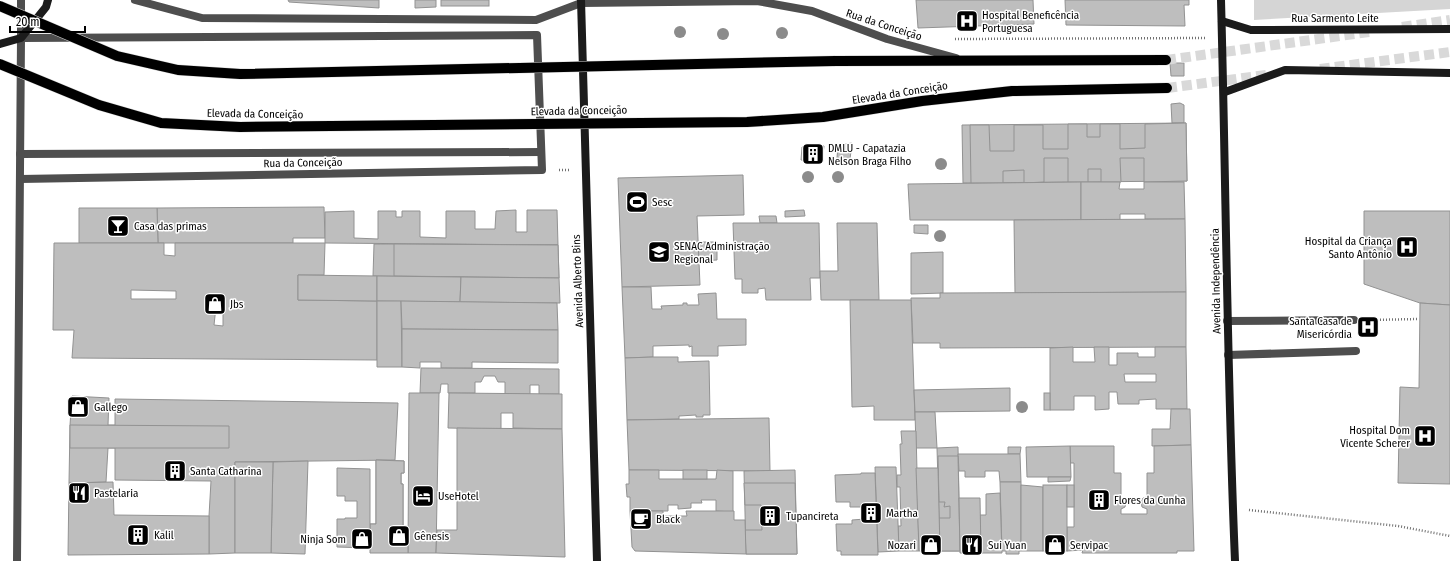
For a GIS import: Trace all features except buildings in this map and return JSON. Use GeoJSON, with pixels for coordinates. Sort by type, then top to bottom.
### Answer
{"type":"FeatureCollection","features":[{"type":"Feature","properties":{"kind":"main road"},"geometry":{"type":"LineString","coordinates":[[0,44],[21,38],[46,7],[48,0]]}},
{"type":"Feature","properties":{"kind":"main road","name":"Avenida Independência"},"geometry":{"type":"LineString","coordinates":[[1222,0],[1227,320],[1235,561]]}},
{"type":"Feature","properties":{"kind":"main road","name":"Avenida Alberto Bins"},"geometry":{"type":"LineString","coordinates":[[581,1],[597,561]]}},
{"type":"Feature","properties":{"kind":"main road"},"geometry":{"type":"LineString","coordinates":[[0,6],[117,56],[178,70],[248,74],[835,61],[1166,60]]}},
{"type":"Feature","properties":{"kind":"main road","name":"Rua Sarmento Leite"},"geometry":{"type":"LineString","coordinates":[[1222,21],[1251,30],[1450,29]]}},
{"type":"Feature","properties":{"kind":"main road","name":"Elevada da Conceição"},"geometry":{"type":"LineString","coordinates":[[0,64],[99,105],[161,123],[240,127],[747,122],[823,117],[922,101],[1012,91],[1167,88]]}},
{"type":"Feature","properties":{"kind":"main road"},"geometry":{"type":"LineString","coordinates":[[1224,92],[1285,70],[1450,73]]}},
{"type":"Feature","properties":{"kind":"street"},"geometry":{"type":"LineString","coordinates":[[18,561],[21,0]]}},
{"type":"Feature","properties":{"kind":"street","name":"Rua da Conceição"},"geometry":{"type":"LineString","coordinates":[[135,0],[202,18],[528,20],[536,20],[581,1],[757,1],[812,11],[887,39],[961,60]]}},
{"type":"Feature","properties":{"kind":"street"},"geometry":{"type":"LineString","coordinates":[[21,38],[537,35],[542,170]]}},
{"type":"Feature","properties":{"kind":"street"},"geometry":{"type":"LineString","coordinates":[[20,154],[541,152]]}},
{"type":"Feature","properties":{"kind":"street","name":"Rua da Conceição"},"geometry":{"type":"LineString","coordinates":[[20,179],[542,170]]}},
{"type":"Feature","properties":{"kind":"street"},"geometry":{"type":"LineString","coordinates":[[1227,320],[1354,320]]}},
{"type":"Feature","properties":{"kind":"street"},"geometry":{"type":"LineString","coordinates":[[1228,355],[1356,351]]}},
{"type":"Feature","properties":{"kind":"path"},"geometry":{"type":"LineString","coordinates":[[951,39],[1222,38]]}},
{"type":"Feature","properties":{"kind":"path"},"geometry":{"type":"LineString","coordinates":[[542,170],[586,170]]}},
{"type":"Feature","properties":{"kind":"path"},"geometry":{"type":"LineString","coordinates":[[1354,320],[1417,319]]}},
{"type":"Feature","properties":{"kind":"path"},"geometry":{"type":"LineString","coordinates":[[1233,508],[1398,526],[1450,536]]}},
{"type":"Feature","properties":{"kind":"shaded area"},"geometry":{"type":"Polygon","coordinates":[[[1254,0],[1450,0],[1450,9],[1254,20],[1254,0]]]}},
{"type":"Feature","properties":{"kind":"tunnel"},"geometry":{"type":"LineString","coordinates":[[1402,27],[1450,20]]}},
{"type":"Feature","properties":{"kind":"tunnel"},"geometry":{"type":"LineString","coordinates":[[1166,60],[1369,32]]}},
{"type":"Feature","properties":{"kind":"tunnel"},"geometry":{"type":"LineString","coordinates":[[1320,69],[1450,52]]}},
{"type":"Feature","properties":{"kind":"tunnel"},"geometry":{"type":"LineString","coordinates":[[1167,88],[1266,75]]}},
{"type":"Feature","properties":{"kind":"place","name":"Hospital Beneficência Portuguesa"},"geometry":{"type":"Point","coordinates":[967,21]}},
{"type":"Feature","properties":{"kind":"place","name":"DMLU - Capatazia Nelson Braga Filho"},"geometry":{"type":"Point","coordinates":[813,154]}},
{"type":"Feature","properties":{"kind":"place","name":"Sesc"},"geometry":{"type":"Point","coordinates":[637,202]}},
{"type":"Feature","properties":{"kind":"place","name":"Casa das primas"},"geometry":{"type":"Point","coordinates":[118,226]}},
{"type":"Feature","properties":{"kind":"place","name":"Hospital da Criança Santo Antônio"},"geometry":{"type":"Point","coordinates":[1407,247]}},
{"type":"Feature","properties":{"kind":"place","name":"SENAC Administração Regional"},"geometry":{"type":"Point","coordinates":[659,252]}},
{"type":"Feature","properties":{"kind":"place","name":"Jbs"},"geometry":{"type":"Point","coordinates":[215,304]}},
{"type":"Feature","properties":{"kind":"place","name":"Santa Casa de Misericórdia"},"geometry":{"type":"Point","coordinates":[1368,327]}},
{"type":"Feature","properties":{"kind":"place","name":"Gallego"},"geometry":{"type":"Point","coordinates":[78,407]}},
{"type":"Feature","properties":{"kind":"place","name":"Hospital Dom Vicente Scherer"},"geometry":{"type":"Point","coordinates":[1425,436]}},
{"type":"Feature","properties":{"kind":"place","name":"Santa Catharina"},"geometry":{"type":"Point","coordinates":[175,471]}},
{"type":"Feature","properties":{"kind":"place","name":"Pastelaria"},"geometry":{"type":"Point","coordinates":[79,493]}},
{"type":"Feature","properties":{"kind":"place","name":"UseHotel"},"geometry":{"type":"Point","coordinates":[423,496]}},
{"type":"Feature","properties":{"kind":"place","name":"Flores da Cunha"},"geometry":{"type":"Point","coordinates":[1099,500]}},
{"type":"Feature","properties":{"kind":"place","name":"Martha"},"geometry":{"type":"Point","coordinates":[871,513]}},
{"type":"Feature","properties":{"kind":"place","name":"Tupancireta"},"geometry":{"type":"Point","coordinates":[770,516]}},
{"type":"Feature","properties":{"kind":"place","name":"Black"},"geometry":{"type":"Point","coordinates":[641,519]}},
{"type":"Feature","properties":{"kind":"place","name":"Kalil"},"geometry":{"type":"Point","coordinates":[138,535]}},
{"type":"Feature","properties":{"kind":"place","name":"Gênesis"},"geometry":{"type":"Point","coordinates":[399,536]}},
{"type":"Feature","properties":{"kind":"place","name":"Ninja Som"},"geometry":{"type":"Point","coordinates":[362,539]}},
{"type":"Feature","properties":{"kind":"place","name":"Nozari"},"geometry":{"type":"Point","coordinates":[931,545]}},
{"type":"Feature","properties":{"kind":"place","name":"Sui Yuan"},"geometry":{"type":"Point","coordinates":[972,545]}},
{"type":"Feature","properties":{"kind":"place","name":"Servipac"},"geometry":{"type":"Point","coordinates":[1055,545]}}]}
